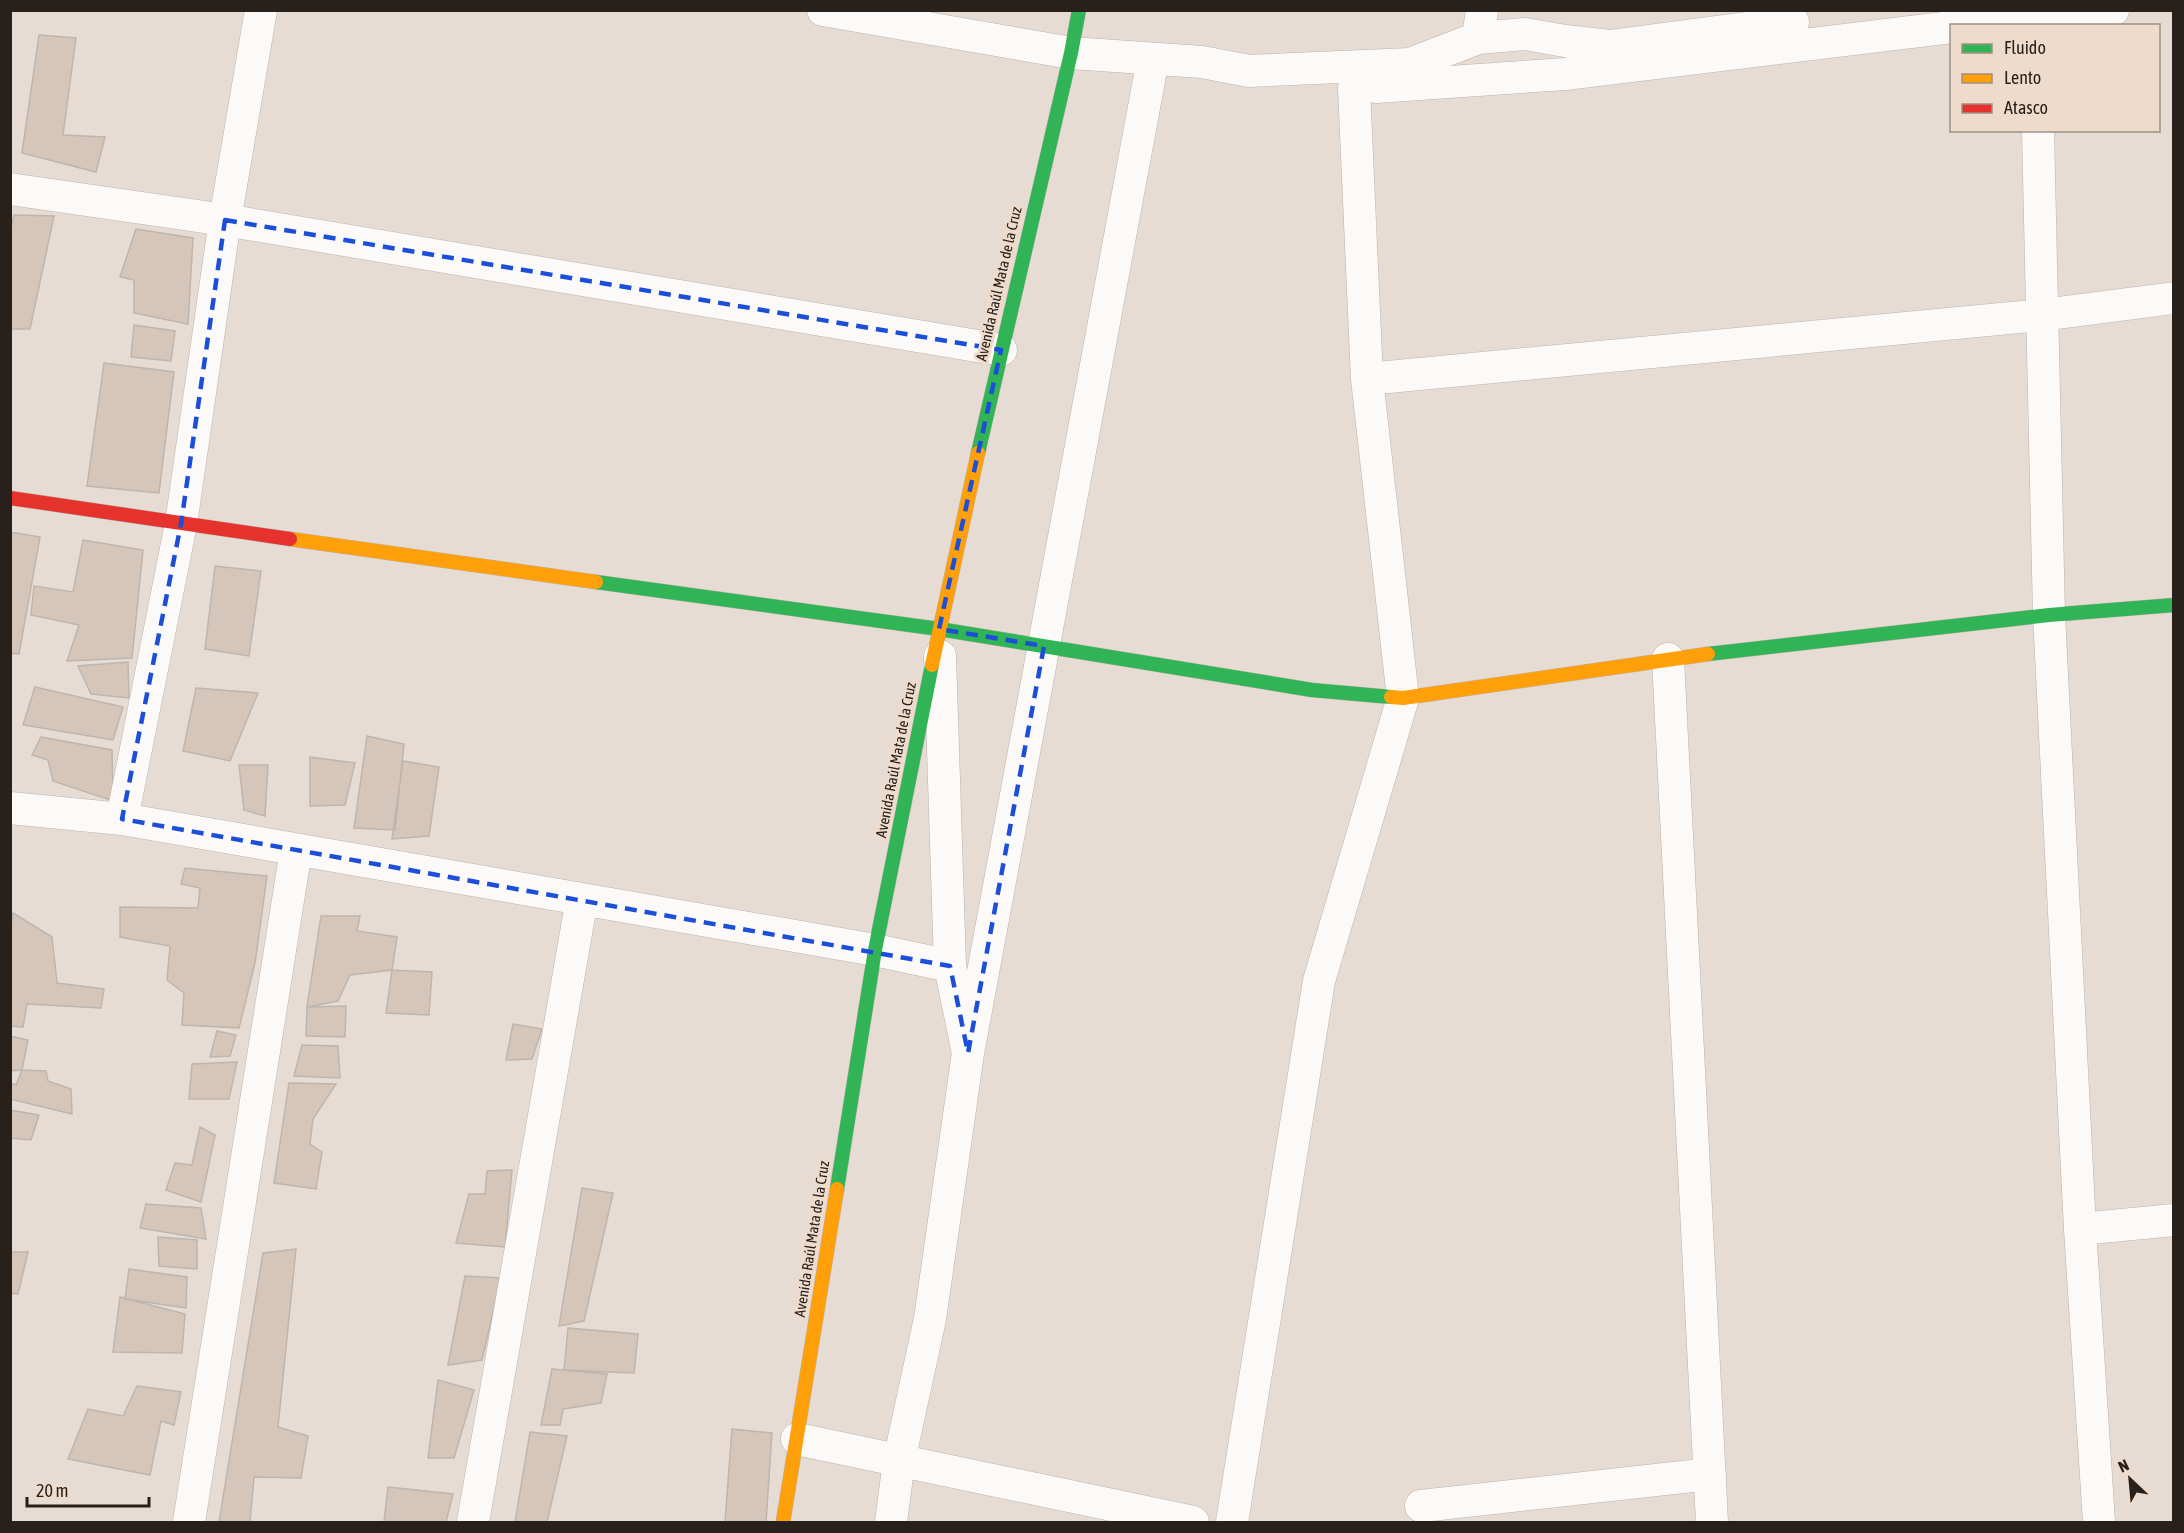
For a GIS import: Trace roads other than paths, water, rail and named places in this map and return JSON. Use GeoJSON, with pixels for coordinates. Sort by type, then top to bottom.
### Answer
{"type":"FeatureCollection","features":[{"type":"Feature","properties":{"kind":"street"},"geometry":{"type":"LineString","coordinates":[[122,819],[181,524],[225,220],[261,10]]}},
{"type":"Feature","properties":{"kind":"street"},"geometry":{"type":"LineString","coordinates":[[823,10],[1071,53],[1202,62],[1248,71],[1296,88],[1354,88],[1565,74],[1950,27]]}},
{"type":"Feature","properties":{"kind":"street","name":"Avenida Raúl Mata de la Cruz"},"geometry":{"type":"LineString","coordinates":[[783,1522],[874,950],[939,628],[1079,10]]}},
{"type":"Feature","properties":{"kind":"street"},"geometry":{"type":"LineString","coordinates":[[1992,24],[2035,21],[2113,10]]}},
{"type":"Feature","properties":{"kind":"street"},"geometry":{"type":"LineString","coordinates":[[1248,71],[1410,64],[1480,24],[1565,41],[1610,46],[1762,19],[1793,22]]}},
{"type":"Feature","properties":{"kind":"street"},"geometry":{"type":"LineString","coordinates":[[891,1522],[899,1461],[930,1319],[968,1053],[1153,59]]}},
{"type":"Feature","properties":{"kind":"street"},"geometry":{"type":"LineString","coordinates":[[1232,1522],[1319,981],[1403,698],[1367,379],[1354,88]]}},
{"type":"Feature","properties":{"kind":"street"},"geometry":{"type":"LineString","coordinates":[[2038,132],[2049,615],[2080,1229],[2099,1522]]}},
{"type":"Feature","properties":{"kind":"street"},"geometry":{"type":"LineString","coordinates":[[10,189],[225,220],[1001,351]]}},
{"type":"Feature","properties":{"kind":"street"},"geometry":{"type":"LineString","coordinates":[[1367,379],[2042,315],[2174,298]]}},
{"type":"Feature","properties":{"kind":"street"},"geometry":{"type":"LineString","coordinates":[[10,498],[181,524],[939,628],[1312,690],[1403,698],[1668,659],[2049,615],[2174,605]]}},
{"type":"Feature","properties":{"kind":"street"},"geometry":{"type":"LineString","coordinates":[[939,628],[950,966],[968,1053]]}},
{"type":"Feature","properties":{"kind":"street"},"geometry":{"type":"LineString","coordinates":[[1668,659],[1712,1522]]}},
{"type":"Feature","properties":{"kind":"street"},"geometry":{"type":"LineString","coordinates":[[10,808],[122,819],[874,950],[950,966]]}},
{"type":"Feature","properties":{"kind":"street"},"geometry":{"type":"LineString","coordinates":[[189,1522],[296,849]]}},
{"type":"Feature","properties":{"kind":"street"},"geometry":{"type":"LineString","coordinates":[[473,1522],[582,899]]}},
{"type":"Feature","properties":{"kind":"street"},"geometry":{"type":"LineString","coordinates":[[2080,1229],[2174,1220]]}},
{"type":"Feature","properties":{"kind":"street"},"geometry":{"type":"LineString","coordinates":[[797,1438],[1194,1522]]}},
{"type":"Feature","properties":{"kind":"street"},"geometry":{"type":"LineString","coordinates":[[1421,1506],[1710,1474]]}}]}
